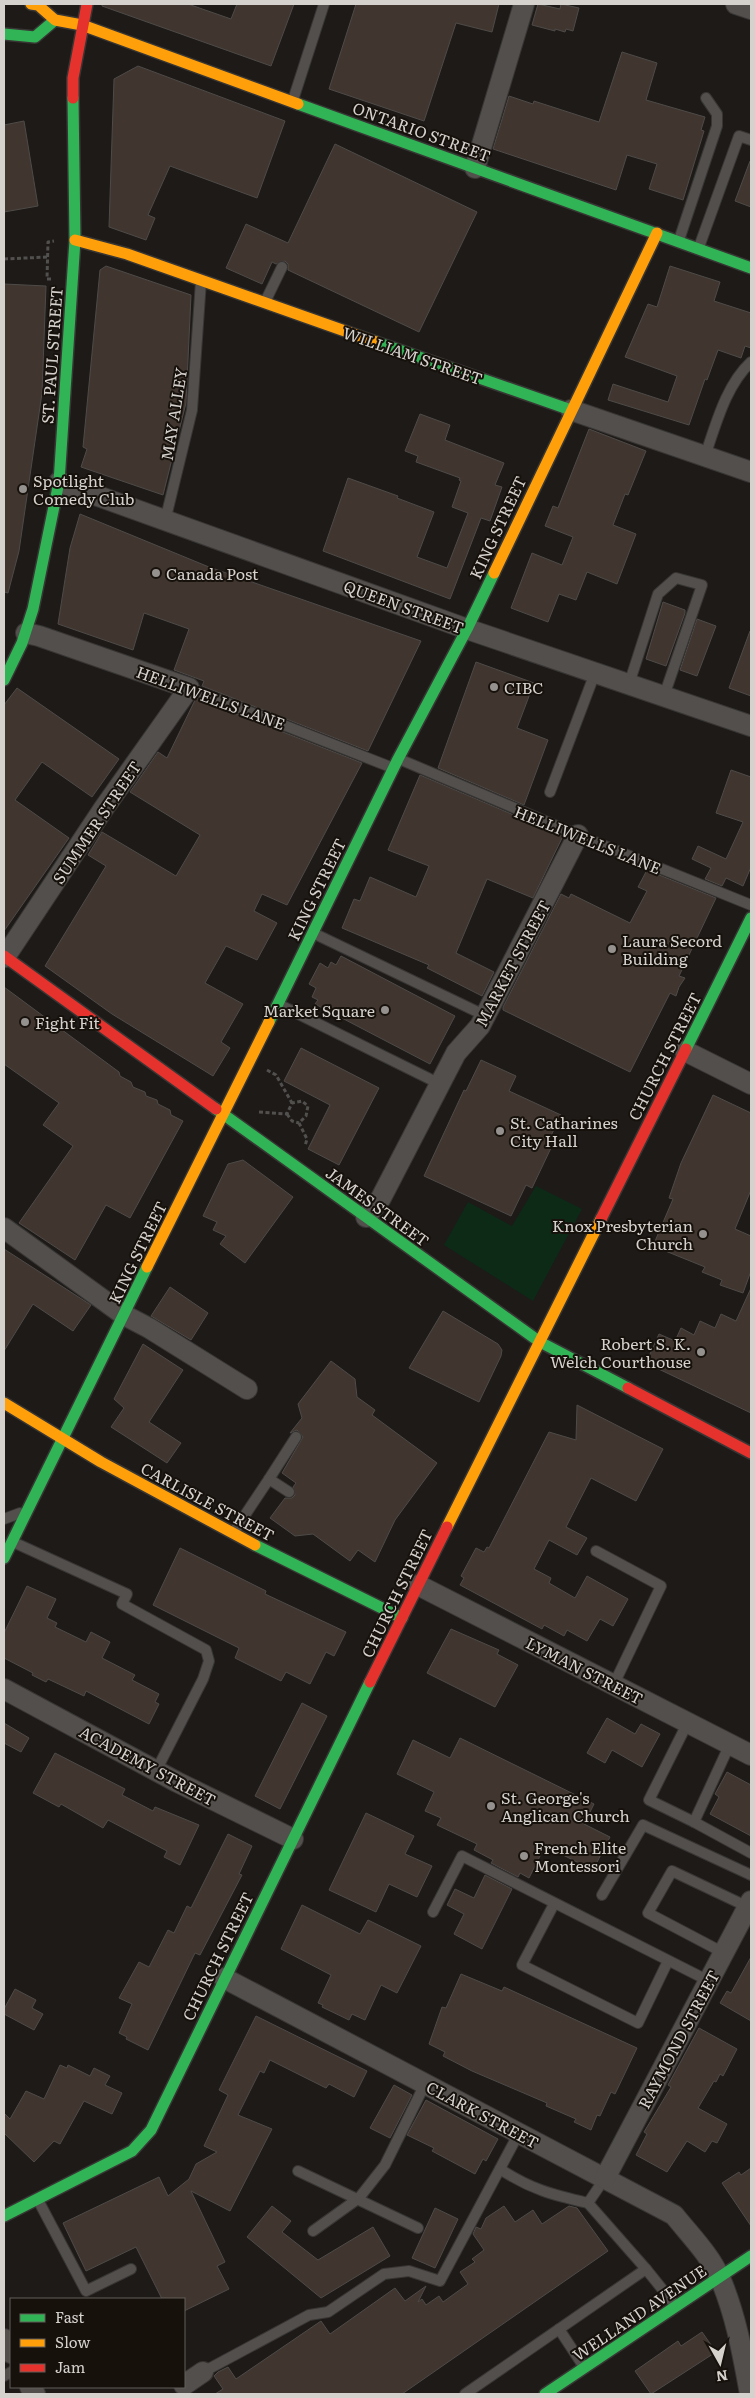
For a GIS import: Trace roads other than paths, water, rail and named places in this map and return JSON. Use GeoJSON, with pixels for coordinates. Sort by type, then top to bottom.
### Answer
{"type":"FeatureCollection","features":[{"type":"Feature","properties":{"kind":"street"},"geometry":{"type":"LineString","coordinates":[[4,34],[35,37],[55,20],[38,4],[30,4]]}},
{"type":"Feature","properties":{"kind":"street","name":"ST. PAUL STREET"},"geometry":{"type":"LineString","coordinates":[[4,680],[26,633],[33,609],[58,482],[74,240],[73,78],[87,4]]}},
{"type":"Feature","properties":{"kind":"street"},"geometry":{"type":"LineString","coordinates":[[476,168],[524,4]]}},
{"type":"Feature","properties":{"kind":"street"},"geometry":{"type":"LineString","coordinates":[[736,4],[751,9]]}},
{"type":"Feature","properties":{"kind":"street","name":"ONTARIO STREET"},"geometry":{"type":"LineString","coordinates":[[55,20],[82,25],[751,268]]}},
{"type":"Feature","properties":{"kind":"street","name":"KING STREET"},"geometry":{"type":"LineString","coordinates":[[4,1558],[312,932],[467,628],[657,233]]}},
{"type":"Feature","properties":{"kind":"street","name":"WILLIAM STREET"},"geometry":{"type":"LineString","coordinates":[[74,240],[127,254],[751,472]]}},
{"type":"Feature","properties":{"kind":"street","name":"QUEEN STREET"},"geometry":{"type":"LineString","coordinates":[[58,482],[467,628],[751,726]]}},
{"type":"Feature","properties":{"kind":"street","name":"HELLIWELLS LANE"},"geometry":{"type":"LineString","coordinates":[[26,633],[190,688]]}},
{"type":"Feature","properties":{"kind":"street","name":"SUMMER STREET"},"geometry":{"type":"LineString","coordinates":[[4,957],[104,808],[190,688]]}},
{"type":"Feature","properties":{"kind":"street","name":"MARKET STREET"},"geometry":{"type":"LineString","coordinates":[[366,1217],[381,1198],[456,1054],[486,1016],[578,836]]}},
{"type":"Feature","properties":{"kind":"street","name":"CHURCH STREET"},"geometry":{"type":"LineString","coordinates":[[4,2216],[132,2150],[151,2130],[418,1585],[751,918]]}},
{"type":"Feature","properties":{"kind":"street","name":"JAMES STREET"},"geometry":{"type":"LineString","coordinates":[[4,957],[540,1342],[751,1453]]}},
{"type":"Feature","properties":{"kind":"street"},"geometry":{"type":"LineString","coordinates":[[685,1051],[751,1084]]}},
{"type":"Feature","properties":{"kind":"street"},"geometry":{"type":"LineString","coordinates":[[4,1228],[124,1315],[149,1328],[248,1389]]}},
{"type":"Feature","properties":{"kind":"street","name":"CARLISLE STREET"},"geometry":{"type":"LineString","coordinates":[[4,1403],[61,1440],[202,1519],[402,1618]]}},
{"type":"Feature","properties":{"kind":"street","name":"LYMAN STREET"},"geometry":{"type":"LineString","coordinates":[[418,1585],[751,1755]]}},
{"type":"Feature","properties":{"kind":"street","name":"ACADEMY STREET"},"geometry":{"type":"LineString","coordinates":[[4,1689],[156,1771],[293,1840]]}},
{"type":"Feature","properties":{"kind":"street","name":"RAYMOND STREET"},"geometry":{"type":"LineString","coordinates":[[605,2178],[750,1904]]}},
{"type":"Feature","properties":{"kind":"street","name":"CLARK STREET"},"geometry":{"type":"LineString","coordinates":[[224,1978],[674,2215],[698,2243],[719,2277],[745,2340],[750,2394]]}},
{"type":"Feature","properties":{"kind":"street","name":"WELLAND AVENUE"},"geometry":{"type":"LineString","coordinates":[[545,2394],[751,2256]]}},
{"type":"Feature","properties":{"kind":"street"},"geometry":{"type":"LineString","coordinates":[[4,2339],[10,2351]]}},
{"type":"Feature","properties":{"kind":"street"},"geometry":{"type":"LineString","coordinates":[[185,2385],[203,2372]]}},
{"type":"Feature","properties":{"kind":"lane"},"geometry":{"type":"LineString","coordinates":[[292,102],[324,4]]}},
{"type":"Feature","properties":{"kind":"lane"},"geometry":{"type":"LineString","coordinates":[[678,241],[718,121],[717,114],[706,98]]}},
{"type":"Feature","properties":{"kind":"lane"},"geometry":{"type":"LineString","coordinates":[[699,249],[739,136],[751,140]]}},
{"type":"Feature","properties":{"kind":"lane"},"geometry":{"type":"LineString","coordinates":[[264,302],[282,266]]}},
{"type":"Feature","properties":{"kind":"lane","name":"MAY ALLEY"},"geometry":{"type":"LineString","coordinates":[[165,521],[171,503],[192,410],[201,280]]}},
{"type":"Feature","properties":{"kind":"lane"},"geometry":{"type":"LineString","coordinates":[[704,456],[726,401],[742,372],[751,362]]}},
{"type":"Feature","properties":{"kind":"lane"},"geometry":{"type":"LineString","coordinates":[[629,684],[658,594],[676,578],[702,585],[664,696]]}},
{"type":"Feature","properties":{"kind":"lane"},"geometry":{"type":"LineString","coordinates":[[550,792],[595,673]]}},
{"type":"Feature","properties":{"kind":"lane","name":"HELLIWELLS LANE"},"geometry":{"type":"LineString","coordinates":[[190,688],[396,764],[751,906]]}},
{"type":"Feature","properties":{"kind":"lane"},"geometry":{"type":"LineString","coordinates":[[312,932],[486,1016]]}},
{"type":"Feature","properties":{"kind":"lane"},"geometry":{"type":"LineString","coordinates":[[277,1004],[440,1084]]}},
{"type":"Feature","properties":{"kind":"lane"},"geometry":{"type":"LineString","coordinates":[[232,1534],[296,1437]]}},
{"type":"Feature","properties":{"kind":"lane"},"geometry":{"type":"LineString","coordinates":[[270,1479],[289,1492]]}},
{"type":"Feature","properties":{"kind":"lane"},"geometry":{"type":"LineString","coordinates":[[4,1519],[28,1509]]}},
{"type":"Feature","properties":{"kind":"lane"},"geometry":{"type":"LineString","coordinates":[[12,1542],[127,1594],[122,1604],[206,1650],[209,1661],[203,1679],[156,1771]]}},
{"type":"Feature","properties":{"kind":"lane"},"geometry":{"type":"LineString","coordinates":[[596,1550],[661,1586],[614,1684]]}},
{"type":"Feature","properties":{"kind":"lane"},"geometry":{"type":"LineString","coordinates":[[688,1722],[648,1800],[751,1853]]}},
{"type":"Feature","properties":{"kind":"lane"},"geometry":{"type":"LineString","coordinates":[[694,1822],[730,1744]]}},
{"type":"Feature","properties":{"kind":"lane"},"geometry":{"type":"LineString","coordinates":[[602,1895],[643,1826],[751,1875]]}},
{"type":"Feature","properties":{"kind":"lane"},"geometry":{"type":"LineString","coordinates":[[433,1912],[462,1856],[709,1981]]}},
{"type":"Feature","properties":{"kind":"lane"},"geometry":{"type":"LineString","coordinates":[[724,1953],[648,1913],[672,1871],[750,1904]]}},
{"type":"Feature","properties":{"kind":"lane"},"geometry":{"type":"LineString","coordinates":[[554,1904],[522,1965],[638,2023],[668,1961]]}},
{"type":"Feature","properties":{"kind":"lane"},"geometry":{"type":"LineString","coordinates":[[313,2231],[359,2198],[385,2166],[425,2084]]}},
{"type":"Feature","properties":{"kind":"lane"},"geometry":{"type":"LineString","coordinates":[[203,2372],[308,2315],[328,2312],[384,2274],[409,2271],[440,2281],[519,2133]]}},
{"type":"Feature","properties":{"kind":"lane"},"geometry":{"type":"LineString","coordinates":[[500,2169],[517,2180],[548,2194],[588,2203],[646,2269],[676,2307]]}},
{"type":"Feature","properties":{"kind":"lane"},"geometry":{"type":"LineString","coordinates":[[298,2171],[359,2198],[418,2228]]}},
{"type":"Feature","properties":{"kind":"lane"},"geometry":{"type":"LineString","coordinates":[[588,2203],[605,2178]]}},
{"type":"Feature","properties":{"kind":"lane"},"geometry":{"type":"LineString","coordinates":[[38,2199],[86,2292],[131,2269]]}},
{"type":"Feature","properties":{"kind":"lane"},"geometry":{"type":"LineString","coordinates":[[465,2394],[646,2269]]}},
{"type":"Feature","properties":{"kind":"lane"},"geometry":{"type":"LineString","coordinates":[[558,2330],[584,2368]]}},
{"type":"Feature","properties":{"kind":"place","name":"Spotlight Comedy Club"},"geometry":{"type":"Point","coordinates":[23,489]}},
{"type":"Feature","properties":{"kind":"place","name":"Canada Post"},"geometry":{"type":"Point","coordinates":[156,573]}},
{"type":"Feature","properties":{"kind":"place","name":"CIBC"},"geometry":{"type":"Point","coordinates":[494,687]}},
{"type":"Feature","properties":{"kind":"place","name":"Laura Secord Building"},"geometry":{"type":"Point","coordinates":[612,949]}},
{"type":"Feature","properties":{"kind":"place","name":"Market Square"},"geometry":{"type":"Point","coordinates":[385,1010]}},
{"type":"Feature","properties":{"kind":"place","name":"Fight Fit"},"geometry":{"type":"Point","coordinates":[25,1022]}},
{"type":"Feature","properties":{"kind":"place","name":"St. Catharines City Hall"},"geometry":{"type":"Point","coordinates":[500,1131]}},
{"type":"Feature","properties":{"kind":"place","name":"Knox Presbyterian Church"},"geometry":{"type":"Point","coordinates":[703,1234]}},
{"type":"Feature","properties":{"kind":"place","name":"Robert S. K. Welch Courthouse"},"geometry":{"type":"Point","coordinates":[701,1352]}},
{"type":"Feature","properties":{"kind":"place","name":"St. George's Anglican Church"},"geometry":{"type":"Point","coordinates":[491,1806]}},
{"type":"Feature","properties":{"kind":"place","name":"French Elite Montessori"},"geometry":{"type":"Point","coordinates":[524,1856]}}]}
